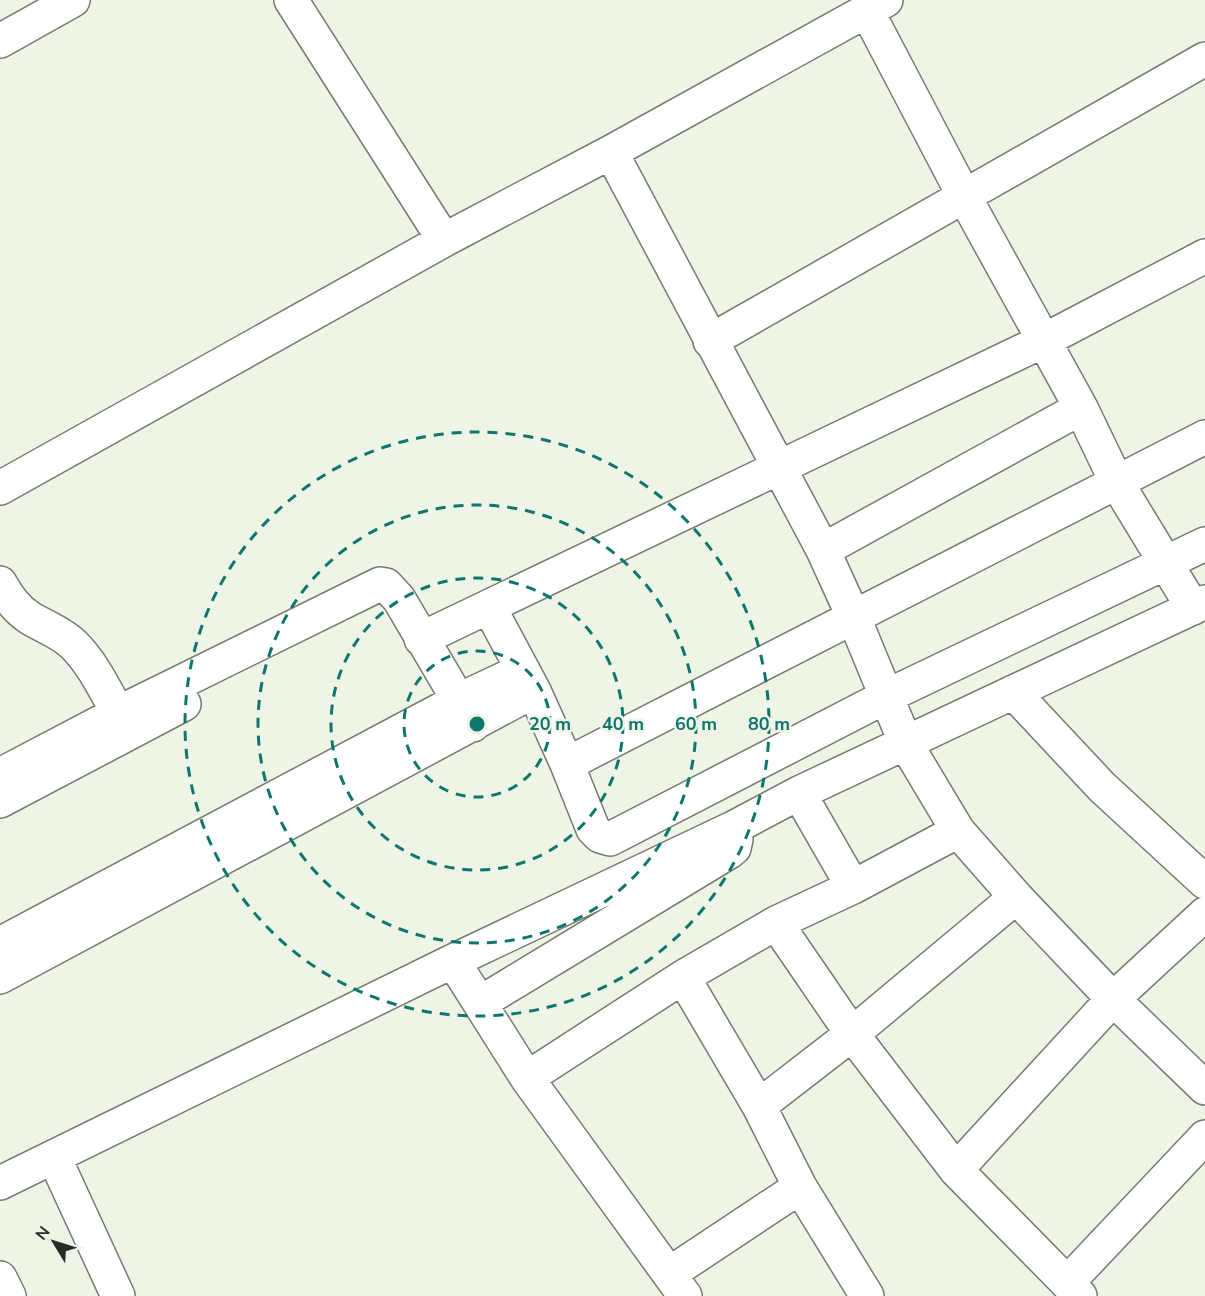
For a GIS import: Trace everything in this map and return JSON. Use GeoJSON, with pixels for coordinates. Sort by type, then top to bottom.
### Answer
{"type":"FeatureCollection","features":[{"type":"Feature","properties":{"kind":"street"},"geometry":{"type":"LineString","coordinates":[[0,41],[73,0]]}},
{"type":"Feature","properties":{"kind":"street"},"geometry":{"type":"LineString","coordinates":[[291,0],[444,240]]}},
{"type":"Feature","properties":{"kind":"street"},"geometry":{"type":"LineString","coordinates":[[0,488],[444,240],[611,152],[876,5],[963,196],[1081,408],[1117,483],[1166,564],[1199,605],[906,744],[799,792],[733,828],[453,961],[0,1183]]}},
{"type":"Feature","properties":{"kind":"street"},"geometry":{"type":"LineString","coordinates":[[710,340],[1205,59]]}},
{"type":"Feature","properties":{"kind":"street"},"geometry":{"type":"LineString","coordinates":[[611,152],[777,468],[823,550],[906,744],[958,831],[1016,897],[1113,999],[1205,1088]]}},
{"type":"Feature","properties":{"kind":"street"},"geometry":{"type":"LineString","coordinates":[[421,639],[1043,341],[1205,256]]}},
{"type":"Feature","properties":{"kind":"street"},"geometry":{"type":"LineString","coordinates":[[823,550],[1081,408]]}},
{"type":"Feature","properties":{"kind":"street"},"geometry":{"type":"LineString","coordinates":[[567,764],[1205,437]]}},
{"type":"Feature","properties":{"kind":"street"},"geometry":{"type":"LineString","coordinates":[[489,607],[528,680],[567,764],[593,829],[600,836],[610,839],[887,696],[1205,544]]}},
{"type":"Feature","properties":{"kind":"street"},"geometry":{"type":"LineString","coordinates":[[0,583],[11,601],[29,617],[74,645],[90,664],[118,713]]}},
{"type":"Feature","properties":{"kind":"street"},"geometry":{"type":"LineString","coordinates":[[0,775],[118,713],[380,584],[386,585],[399,598],[421,639],[466,712]]}},
{"type":"Feature","properties":{"kind":"street"},"geometry":{"type":"LineString","coordinates":[[0,801],[376,599],[399,598]]}},
{"type":"Feature","properties":{"kind":"street"},"geometry":{"type":"LineString","coordinates":[[0,944],[528,680]]}},
{"type":"Feature","properties":{"kind":"street"},"geometry":{"type":"LineString","coordinates":[[1013,692],[1102,787],[1205,882]]}},
{"type":"Feature","properties":{"kind":"street"},"geometry":{"type":"LineString","coordinates":[[0,977],[466,712]]}},
{"type":"Feature","properties":{"kind":"street"},"geometry":{"type":"LineString","coordinates":[[799,792],[852,887]]}},
{"type":"Feature","properties":{"kind":"street"},"geometry":{"type":"LineString","coordinates":[[480,1003],[729,852],[734,848],[736,840],[733,828]]}},
{"type":"Feature","properties":{"kind":"street"},"geometry":{"type":"LineString","coordinates":[[527,1078],[683,977],[776,923],[852,887],[958,831]]}},
{"type":"Feature","properties":{"kind":"street"},"geometry":{"type":"LineString","coordinates":[[759,1106],[852,1034],[1016,897]]}},
{"type":"Feature","properties":{"kind":"street"},"geometry":{"type":"LineString","coordinates":[[957,1170],[1113,999],[1205,914]]}},
{"type":"Feature","properties":{"kind":"street"},"geometry":{"type":"LineString","coordinates":[[776,923],[852,1034],[957,1170],[1074,1290],[1205,1137]]}},
{"type":"Feature","properties":{"kind":"street"},"geometry":{"type":"LineString","coordinates":[[453,961],[527,1078],[677,1285],[800,1187]]}},
{"type":"Feature","properties":{"kind":"street"},"geometry":{"type":"LineString","coordinates":[[683,977],[759,1106],[857,1292]]}},
{"type":"Feature","properties":{"kind":"street"},"geometry":{"type":"LineString","coordinates":[[54,1157],[118,1296]]}},
{"type":"Feature","properties":{"kind":"street"},"geometry":{"type":"LineString","coordinates":[[0,1278],[9,1296]]}}]}
